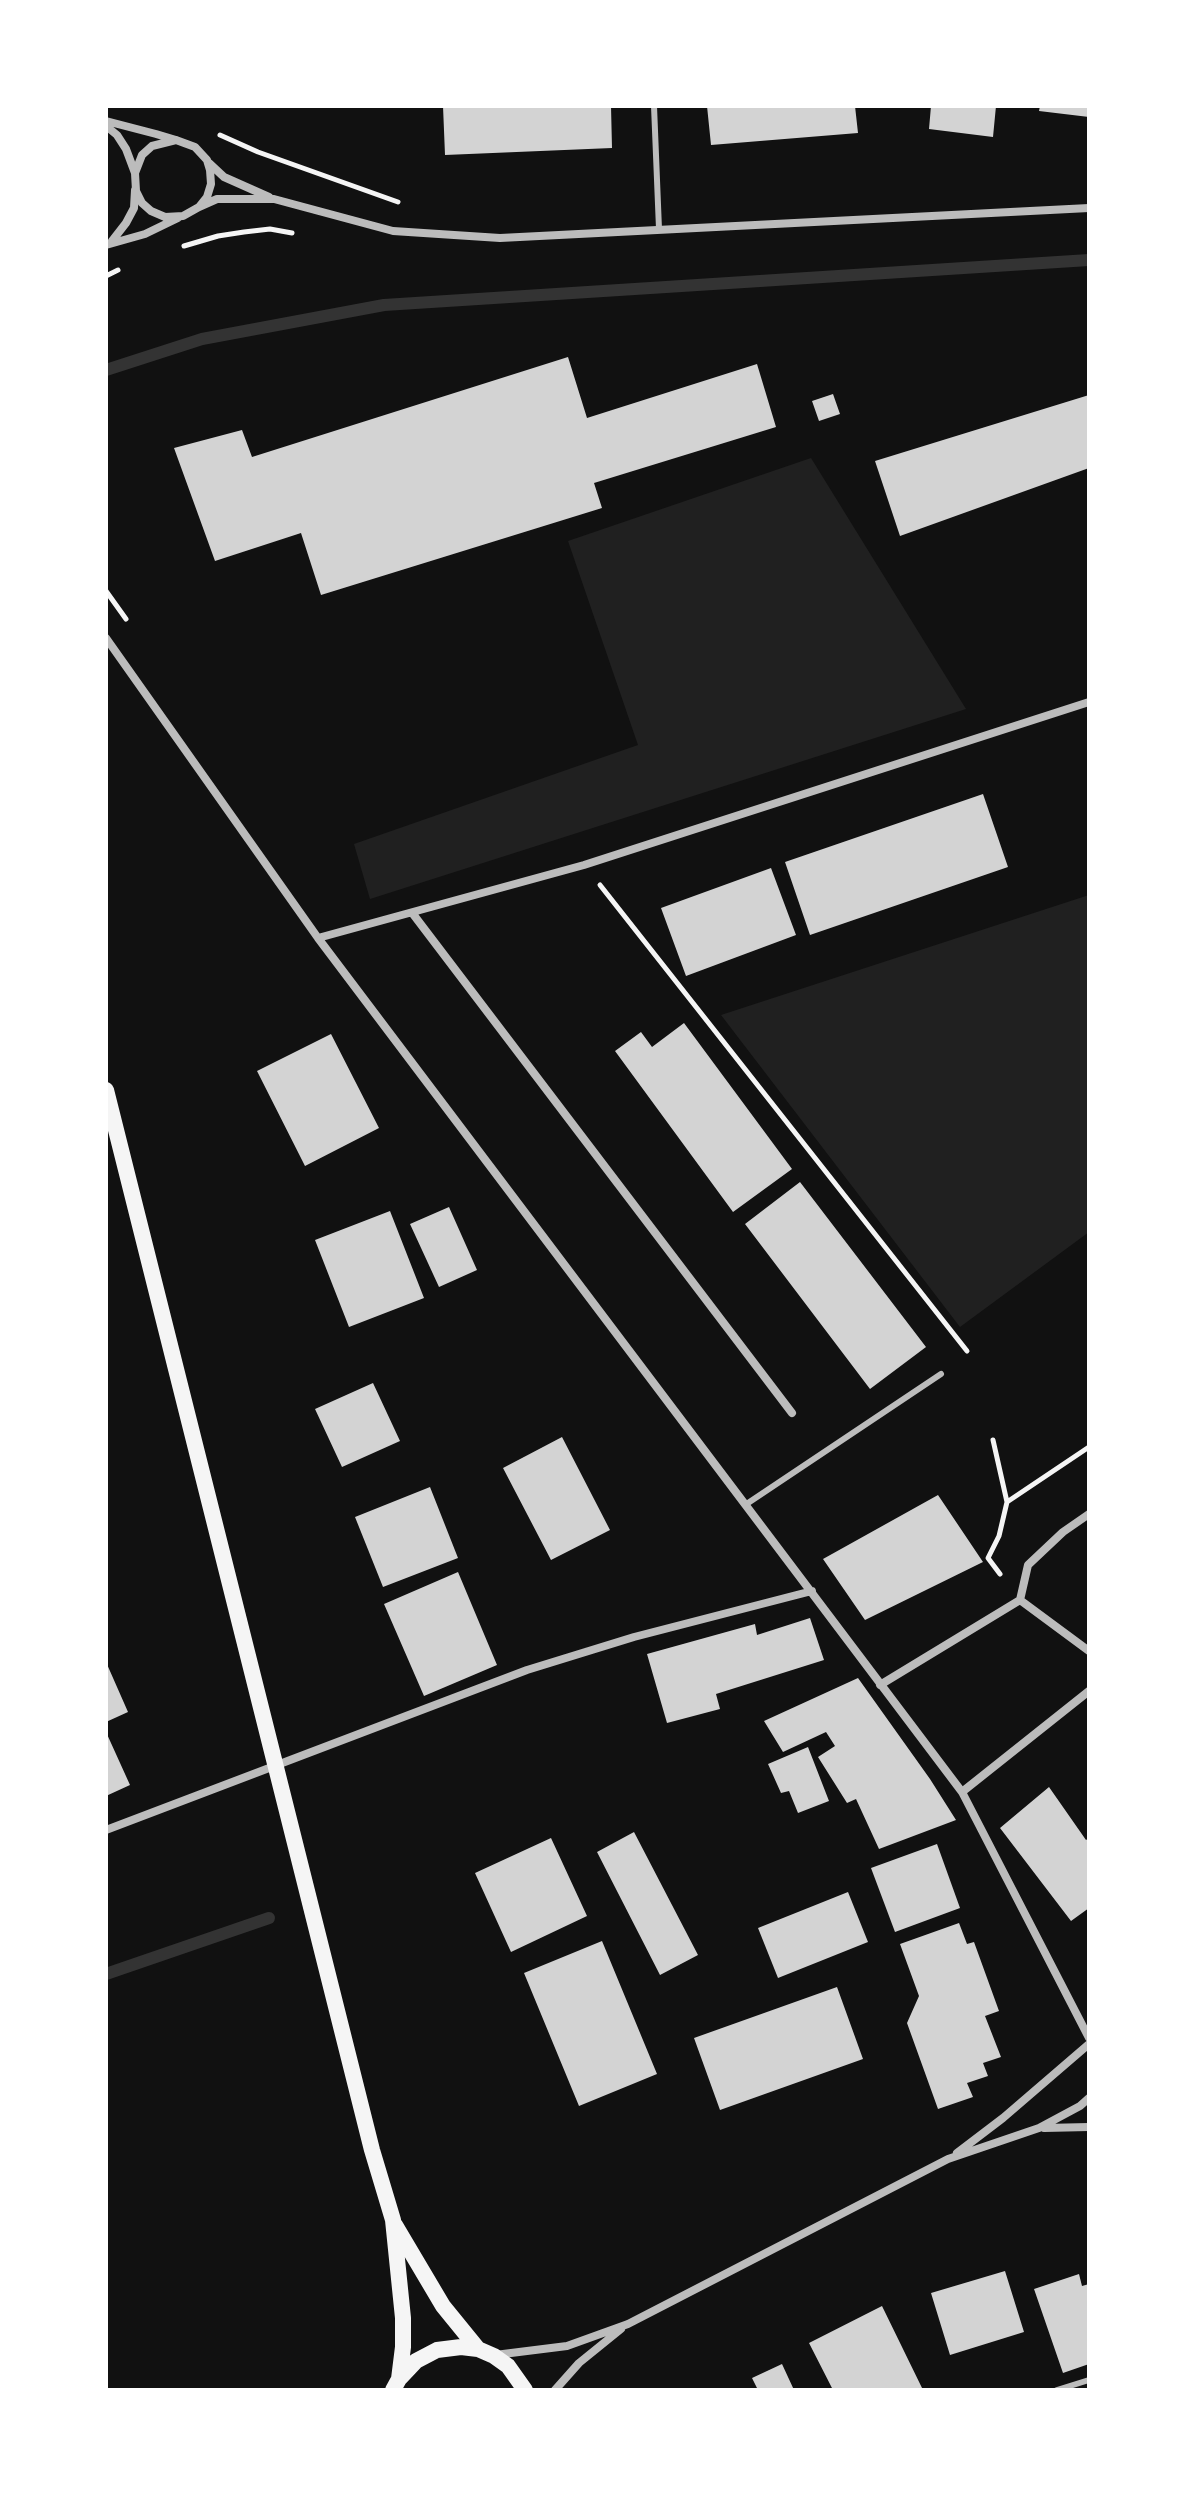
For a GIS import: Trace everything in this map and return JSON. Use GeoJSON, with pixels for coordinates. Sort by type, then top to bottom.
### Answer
{"type":"FeatureCollection","features":[{"type":"Feature","properties":{"kind":"main road"},"geometry":{"type":"LineString","coordinates":[[106,1090],[372,2150],[393,2220],[403,2318],[403,2347],[396,2384]]}},
{"type":"Feature","properties":{"kind":"main road"},"geometry":{"type":"LineString","coordinates":[[393,2220],[462,2333],[508,2366],[525,2390]]}},
{"type":"Feature","properties":{"kind":"main road"},"geometry":{"type":"LineString","coordinates":[[396,2384],[416,2361],[437,2350],[461,2347],[486,2352]]}},
{"type":"Feature","properties":{"kind":"street"},"geometry":{"type":"LineString","coordinates":[[106,124],[195,147],[224,177],[274,199],[393,231],[442,236],[500,238],[1089,208]]}},
{"type":"Feature","properties":{"kind":"street"},"geometry":{"type":"LineString","coordinates":[[106,124],[126,149],[135,173],[134,208],[126,223],[108,243]]}},
{"type":"Feature","properties":{"kind":"street"},"geometry":{"type":"LineString","coordinates":[[135,173],[142,155],[152,146],[176,140]]}},
{"type":"Feature","properties":{"kind":"street"},"geometry":{"type":"LineString","coordinates":[[199,207],[207,197],[211,184],[207,160]]}},
{"type":"Feature","properties":{"kind":"street"},"geometry":{"type":"LineString","coordinates":[[135,183],[142,203],[151,211],[165,217],[183,216]]}},
{"type":"Feature","properties":{"kind":"street"},"geometry":{"type":"LineString","coordinates":[[108,243],[145,234],[217,199],[274,199]]}},
{"type":"Feature","properties":{"kind":"street"},"geometry":{"type":"LineString","coordinates":[[106,638],[318,938],[962,1792],[1089,2038]]}},
{"type":"Feature","properties":{"kind":"street"},"geometry":{"type":"LineString","coordinates":[[318,938],[584,865],[1089,702]]}},
{"type":"Feature","properties":{"kind":"street"},"geometry":{"type":"LineString","coordinates":[[413,914],[792,1413]]}},
{"type":"Feature","properties":{"kind":"street"},"geometry":{"type":"LineString","coordinates":[[880,1685],[1020,1600],[1028,1565],[1063,1532],[1089,1514]]}},
{"type":"Feature","properties":{"kind":"street"},"geometry":{"type":"LineString","coordinates":[[106,1830],[527,1670],[634,1637],[812,1591]]}},
{"type":"Feature","properties":{"kind":"street"},"geometry":{"type":"LineString","coordinates":[[1020,1600],[1089,1651]]}},
{"type":"Feature","properties":{"kind":"street"},"geometry":{"type":"LineString","coordinates":[[962,1792],[1089,1691]]}},
{"type":"Feature","properties":{"kind":"street"},"geometry":{"type":"LineString","coordinates":[[948,2159],[1003,2118],[1089,2044]]}},
{"type":"Feature","properties":{"kind":"street"},"geometry":{"type":"LineString","coordinates":[[486,2352],[567,2346],[628,2324],[948,2159],[1039,2128],[1089,2098]]}},
{"type":"Feature","properties":{"kind":"street"},"geometry":{"type":"LineString","coordinates":[[1039,2128],[1089,2127]]}},
{"type":"Feature","properties":{"kind":"street"},"geometry":{"type":"LineString","coordinates":[[555,2390],[579,2363],[628,2324]]}},
{"type":"Feature","properties":{"kind":"lane"},"geometry":{"type":"LineString","coordinates":[[654,106],[659,229]]}},
{"type":"Feature","properties":{"kind":"lane"},"geometry":{"type":"LineString","coordinates":[[745,1505],[941,1374]]}},
{"type":"Feature","properties":{"kind":"lane"},"geometry":{"type":"LineString","coordinates":[[1057,2390],[1089,2380]]}},
{"type":"Feature","properties":{"kind":"path"},"geometry":{"type":"LineString","coordinates":[[216,133],[258,152],[398,202]]}},
{"type":"Feature","properties":{"kind":"path"},"geometry":{"type":"LineString","coordinates":[[182,246],[218,236],[270,229],[296,234]]}},
{"type":"Feature","properties":{"kind":"path"},"geometry":{"type":"LineString","coordinates":[[106,276],[128,266]]}},
{"type":"Feature","properties":{"kind":"path"},"geometry":{"type":"LineString","coordinates":[[584,865],[967,1351]]}},
{"type":"Feature","properties":{"kind":"path"},"geometry":{"type":"LineString","coordinates":[[988,1558],[999,1536],[1007,1502],[993,1440]]}},
{"type":"Feature","properties":{"kind":"path"},"geometry":{"type":"LineString","coordinates":[[1007,1502],[1089,1447]]}},
{"type":"Feature","properties":{"kind":"shaded area"},"geometry":{"type":"Polygon","coordinates":[[[811,458],[966,709],[370,899],[354,844],[638,745],[568,541],[811,458]]]}},
{"type":"Feature","properties":{"kind":"shaded area"},"geometry":{"type":"Polygon","coordinates":[[[1089,895],[1089,1232],[960,1327],[721,1015],[1089,895]]]}},
{"type":"Feature","properties":{"kind":"building"},"geometry":{"type":"Polygon","coordinates":[[[443,106],[611,106],[612,148],[445,155],[443,106]]]}},
{"type":"Feature","properties":{"kind":"building"},"geometry":{"type":"Polygon","coordinates":[[[707,106],[855,106],[858,133],[711,145],[707,106]]]}},
{"type":"Feature","properties":{"kind":"building"},"geometry":{"type":"Polygon","coordinates":[[[931,106],[996,106],[993,137],[929,129],[931,106]]]}},
{"type":"Feature","properties":{"kind":"building"},"geometry":{"type":"Polygon","coordinates":[[[1040,106],[1089,106],[1089,117],[1039,111],[1040,106]]]}},
{"type":"Feature","properties":{"kind":"building"},"geometry":{"type":"Polygon","coordinates":[[[568,357],[587,418],[757,364],[776,427],[594,483],[602,508],[321,595],[301,533],[215,561],[174,448],[242,430],[252,457],[568,357]]]}},
{"type":"Feature","properties":{"kind":"building"},"geometry":{"type":"Polygon","coordinates":[[[833,394],[840,414],[819,421],[812,401],[833,394]]]}},
{"type":"Feature","properties":{"kind":"building"},"geometry":{"type":"Polygon","coordinates":[[[1089,395],[1089,468],[900,536],[875,461],[1089,395]]]}},
{"type":"Feature","properties":{"kind":"building"},"geometry":{"type":"Polygon","coordinates":[[[983,794],[1008,867],[810,935],[785,862],[983,794]]]}},
{"type":"Feature","properties":{"kind":"building"},"geometry":{"type":"Polygon","coordinates":[[[771,868],[796,935],[686,976],[661,908],[771,868]]]}},
{"type":"Feature","properties":{"kind":"building"},"geometry":{"type":"Polygon","coordinates":[[[684,1023],[792,1169],[733,1212],[615,1051],[641,1032],[652,1047],[684,1023]]]}},
{"type":"Feature","properties":{"kind":"building"},"geometry":{"type":"Polygon","coordinates":[[[331,1034],[379,1128],[305,1166],[257,1071],[331,1034]]]}},
{"type":"Feature","properties":{"kind":"building"},"geometry":{"type":"Polygon","coordinates":[[[800,1182],[926,1347],[870,1389],[745,1224],[800,1182]]]}},
{"type":"Feature","properties":{"kind":"building"},"geometry":{"type":"Polygon","coordinates":[[[449,1207],[477,1270],[439,1287],[410,1224],[449,1207]]]}},
{"type":"Feature","properties":{"kind":"building"},"geometry":{"type":"Polygon","coordinates":[[[390,1211],[424,1298],[349,1327],[315,1240],[390,1211]]]}},
{"type":"Feature","properties":{"kind":"building"},"geometry":{"type":"Polygon","coordinates":[[[373,1383],[400,1441],[342,1467],[315,1409],[373,1383]]]}},
{"type":"Feature","properties":{"kind":"building"},"geometry":{"type":"Polygon","coordinates":[[[562,1437],[610,1530],[551,1560],[503,1468],[562,1437]]]}},
{"type":"Feature","properties":{"kind":"building"},"geometry":{"type":"Polygon","coordinates":[[[430,1487],[458,1558],[383,1587],[355,1517],[430,1487]]]}},
{"type":"Feature","properties":{"kind":"building"},"geometry":{"type":"Polygon","coordinates":[[[938,1495],[983,1562],[865,1620],[823,1559],[938,1495]]]}},
{"type":"Feature","properties":{"kind":"building"},"geometry":{"type":"Polygon","coordinates":[[[458,1572],[497,1665],[424,1696],[384,1604],[458,1572]]]}},
{"type":"Feature","properties":{"kind":"building"},"geometry":{"type":"Polygon","coordinates":[[[810,1618],[824,1660],[716,1694],[720,1709],[667,1723],[647,1654],[755,1624],[757,1635],[810,1618]]]}},
{"type":"Feature","properties":{"kind":"building"},"geometry":{"type":"Polygon","coordinates":[[[106,1662],[128,1712],[106,1722],[106,1662]]]}},
{"type":"Feature","properties":{"kind":"building"},"geometry":{"type":"Polygon","coordinates":[[[858,1678],[956,1820],[879,1849],[856,1799],[847,1803],[818,1757],[835,1746],[826,1732],[783,1752],[764,1721],[858,1678]]]}},
{"type":"Feature","properties":{"kind":"building"},"geometry":{"type":"Polygon","coordinates":[[[106,1732],[130,1785],[106,1796],[106,1732]]]}},
{"type":"Feature","properties":{"kind":"building"},"geometry":{"type":"Polygon","coordinates":[[[808,1747],[829,1801],[798,1813],[789,1791],[781,1793],[768,1764],[808,1747]]]}},
{"type":"Feature","properties":{"kind":"building"},"geometry":{"type":"Polygon","coordinates":[[[1049,1787],[1086,1840],[1089,1838],[1089,1908],[1071,1921],[1000,1828],[1049,1787]]]}},
{"type":"Feature","properties":{"kind":"building"},"geometry":{"type":"Polygon","coordinates":[[[634,1832],[698,1955],[660,1975],[597,1852],[634,1832]]]}},
{"type":"Feature","properties":{"kind":"building"},"geometry":{"type":"Polygon","coordinates":[[[551,1838],[587,1916],[511,1952],[475,1873],[551,1838]]]}},
{"type":"Feature","properties":{"kind":"building"},"geometry":{"type":"Polygon","coordinates":[[[937,1844],[960,1908],[895,1932],[871,1868],[937,1844]]]}},
{"type":"Feature","properties":{"kind":"building"},"geometry":{"type":"Polygon","coordinates":[[[848,1892],[868,1942],[778,1978],[758,1928],[848,1892]]]}},
{"type":"Feature","properties":{"kind":"building"},"geometry":{"type":"Polygon","coordinates":[[[959,1923],[967,1944],[974,1942],[999,2011],[985,2016],[1001,2057],[983,2063],[988,2076],[967,2083],[973,2097],[938,2109],[907,2023],[919,1996],[900,1944],[959,1923]]]}},
{"type":"Feature","properties":{"kind":"building"},"geometry":{"type":"Polygon","coordinates":[[[602,1941],[657,2074],[579,2106],[524,1973],[602,1941]]]}},
{"type":"Feature","properties":{"kind":"building"},"geometry":{"type":"Polygon","coordinates":[[[837,1987],[863,2059],[720,2110],[694,2038],[837,1987]]]}},
{"type":"Feature","properties":{"kind":"building"},"geometry":{"type":"Polygon","coordinates":[[[1005,2271],[1024,2332],[950,2355],[931,2293],[1005,2271]]]}},
{"type":"Feature","properties":{"kind":"building"},"geometry":{"type":"Polygon","coordinates":[[[1079,2274],[1082,2286],[1089,2284],[1089,2364],[1063,2373],[1034,2289],[1079,2274]]]}},
{"type":"Feature","properties":{"kind":"building"},"geometry":{"type":"Polygon","coordinates":[[[882,2306],[923,2390],[833,2390],[809,2343],[882,2306]]]}},
{"type":"Feature","properties":{"kind":"building"},"geometry":{"type":"Polygon","coordinates":[[[782,2364],[794,2390],[758,2390],[752,2378],[782,2364]]]}},
{"type":"Feature","properties":{"kind":"waterway"},"geometry":{"type":"LineString","coordinates":[[106,370],[202,339],[384,305],[1089,260]]}},
{"type":"Feature","properties":{"kind":"waterway"},"geometry":{"type":"LineString","coordinates":[[106,1974],[269,1918]]}}]}
